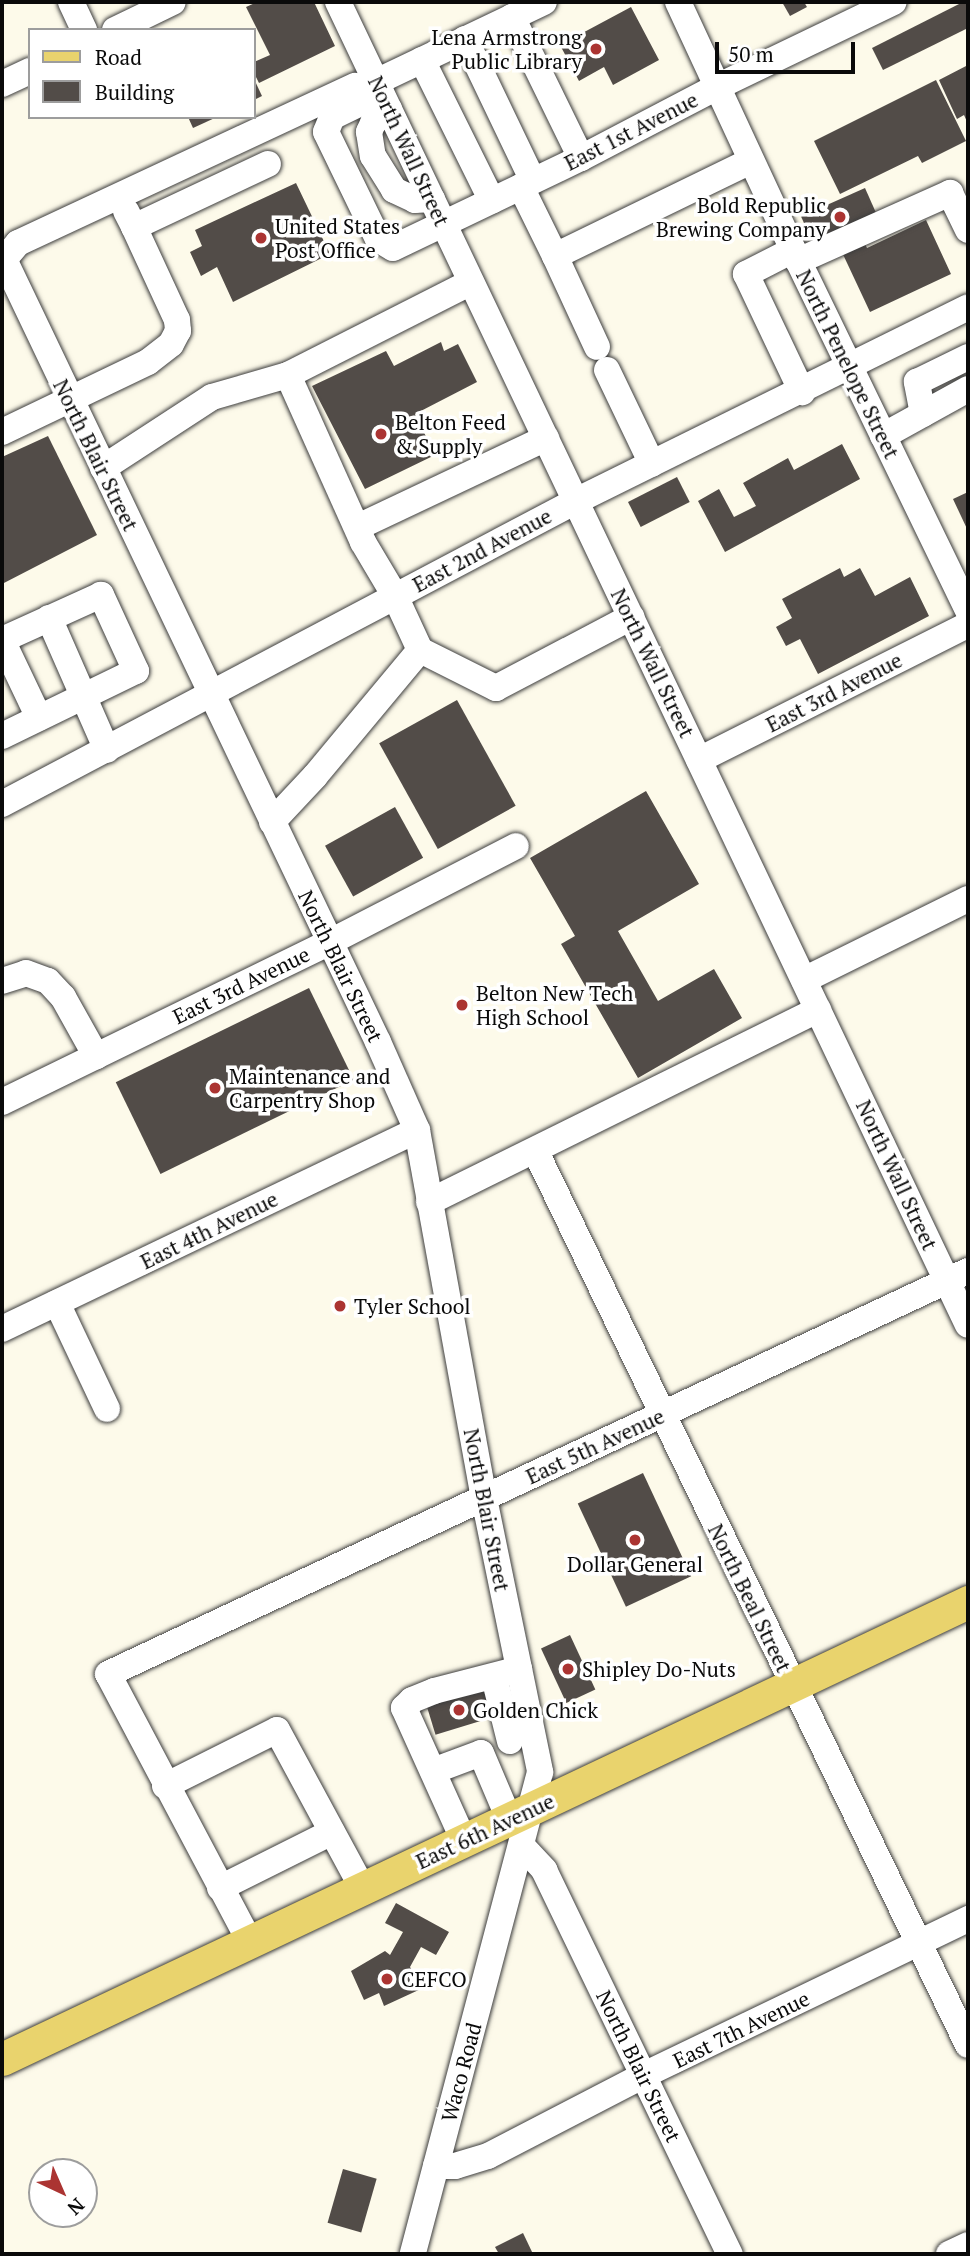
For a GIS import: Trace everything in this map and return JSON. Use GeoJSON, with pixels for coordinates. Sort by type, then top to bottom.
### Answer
{"type":"FeatureCollection","features":[{"type":"Feature","properties":{"kind":"main road","name":"East 6th Avenue"},"geometry":{"type":"LineString","coordinates":[[2,2059],[464,1841],[521,1825],[792,1687],[968,1602]]}},
{"type":"Feature","properties":{"kind":"street"},"geometry":{"type":"LineString","coordinates":[[71,2],[83,28]]}},
{"type":"Feature","properties":{"kind":"street"},"geometry":{"type":"LineString","coordinates":[[119,28],[173,2]]}},
{"type":"Feature","properties":{"kind":"street","name":"North Wall Street"},"geometry":{"type":"LineString","coordinates":[[338,2],[818,1010],[958,1276],[968,1325]]}},
{"type":"Feature","properties":{"kind":"street"},"geometry":{"type":"LineString","coordinates":[[2,259],[18,243],[118,196],[380,90],[422,60],[544,2]]}},
{"type":"Feature","properties":{"kind":"street","name":"North Penelope Street"},"geometry":{"type":"LineString","coordinates":[[678,2],[795,256],[968,611]]}},
{"type":"Feature","properties":{"kind":"street","name":"East 1st Avenue"},"geometry":{"type":"LineString","coordinates":[[380,90],[332,117],[326,132],[378,239],[393,248],[581,158],[716,87],[894,2]]}},
{"type":"Feature","properties":{"kind":"street"},"geometry":{"type":"LineString","coordinates":[[512,17],[581,158]]}},
{"type":"Feature","properties":{"kind":"street"},"geometry":{"type":"LineString","coordinates":[[465,39],[555,256],[652,464]]}},
{"type":"Feature","properties":{"kind":"street"},"geometry":{"type":"LineString","coordinates":[[422,60],[492,201]]}},
{"type":"Feature","properties":{"kind":"street"},"geometry":{"type":"LineString","coordinates":[[2,85],[28,72]]}},
{"type":"Feature","properties":{"kind":"street"},"geometry":{"type":"LineString","coordinates":[[555,256],[751,161]]}},
{"type":"Feature","properties":{"kind":"street"},"geometry":{"type":"LineString","coordinates":[[134,228],[268,164]]}},
{"type":"Feature","properties":{"kind":"street"},"geometry":{"type":"LineString","coordinates":[[802,392],[746,274],[950,193],[968,230]]}},
{"type":"Feature","properties":{"kind":"street"},"geometry":{"type":"LineString","coordinates":[[2,432],[161,354],[178,331],[177,320],[118,196]]}},
{"type":"Feature","properties":{"kind":"street","name":"North Blair Street"},"geometry":{"type":"LineString","coordinates":[[2,259],[330,942],[417,1130],[484,1498],[506,1673],[521,1737],[540,1772],[521,1825],[730,2254]]}},
{"type":"Feature","properties":{"kind":"street"},"geometry":{"type":"LineString","coordinates":[[103,468],[212,397],[288,375],[471,282]]}},
{"type":"Feature","properties":{"kind":"street","name":"East 2nd Avenue"},"geometry":{"type":"LineString","coordinates":[[2,804],[576,501],[802,392],[968,307]]}},
{"type":"Feature","properties":{"kind":"street"},"geometry":{"type":"LineString","coordinates":[[923,414],[917,382],[968,357]]}},
{"type":"Feature","properties":{"kind":"street"},"geometry":{"type":"LineString","coordinates":[[288,375],[363,542],[395,596],[420,650],[496,688],[631,617]]}},
{"type":"Feature","properties":{"kind":"street"},"geometry":{"type":"LineString","coordinates":[[883,436],[968,389]]}},
{"type":"Feature","properties":{"kind":"street"},"geometry":{"type":"LineString","coordinates":[[358,527],[546,438]]}},
{"type":"Feature","properties":{"kind":"street"},"geometry":{"type":"LineString","coordinates":[[2,736],[136,671],[101,595],[2,640],[39,718]]}},
{"type":"Feature","properties":{"kind":"street"},"geometry":{"type":"LineString","coordinates":[[50,618],[107,750]]}},
{"type":"Feature","properties":{"kind":"street","name":"East 3rd Avenue"},"geometry":{"type":"LineString","coordinates":[[699,760],[968,625]]}},
{"type":"Feature","properties":{"kind":"street"},"geometry":{"type":"LineString","coordinates":[[272,822],[315,776],[420,650]]}},
{"type":"Feature","properties":{"kind":"street","name":"East 3rd Avenue"},"geometry":{"type":"LineString","coordinates":[[4,1095],[96,1056],[330,942],[516,846]]}},
{"type":"Feature","properties":{"kind":"street"},"geometry":{"type":"LineString","coordinates":[[804,980],[968,900]]}},
{"type":"Feature","properties":{"kind":"street"},"geometry":{"type":"LineString","coordinates":[[2,981],[26,973],[48,981],[64,997],[96,1056]]}},
{"type":"Feature","properties":{"kind":"street"},"geometry":{"type":"LineString","coordinates":[[429,1202],[818,1010]]}},
{"type":"Feature","properties":{"kind":"street","name":"East 4th Avenue"},"geometry":{"type":"LineString","coordinates":[[2,1329],[417,1130]]}},
{"type":"Feature","properties":{"kind":"street","name":"North Beal Street"},"geometry":{"type":"LineString","coordinates":[[535,1150],[792,1687],[968,2045]]}},
{"type":"Feature","properties":{"kind":"street","name":"East 5th Avenue"},"geometry":{"type":"LineString","coordinates":[[165,1786],[108,1674],[958,1276]]}},
{"type":"Feature","properties":{"kind":"street"},"geometry":{"type":"LineString","coordinates":[[57,1303],[107,1409]]}},
{"type":"Feature","properties":{"kind":"street"},"geometry":{"type":"LineString","coordinates":[[464,1841],[404,1708],[412,1700],[476,1678],[506,1673]]}},
{"type":"Feature","properties":{"kind":"street"},"geometry":{"type":"LineString","coordinates":[[250,1942],[165,1786],[277,1730],[363,1889]]}},
{"type":"Feature","properties":{"kind":"street"},"geometry":{"type":"LineString","coordinates":[[433,1771],[521,1737]]}},
{"type":"Feature","properties":{"kind":"street"},"geometry":{"type":"LineString","coordinates":[[481,1753],[521,1825]]}},
{"type":"Feature","properties":{"kind":"street","name":"Waco Road"},"geometry":{"type":"LineString","coordinates":[[413,2254],[521,1825]]}},
{"type":"Feature","properties":{"kind":"street"},"geometry":{"type":"LineString","coordinates":[[220,1888],[332,1832]]}},
{"type":"Feature","properties":{"kind":"street","name":"East 7th Avenue"},"geometry":{"type":"LineString","coordinates":[[436,2165],[455,2166],[488,2156],[644,2076],[968,1919]]}},
{"type":"Feature","properties":{"kind":"street"},"geometry":{"type":"LineString","coordinates":[[949,2254],[968,2245]]}},
{"type":"Feature","properties":{"kind":"building"},"geometry":{"type":"Polygon","coordinates":[[[257,2],[314,2],[335,46],[259,83],[256,77],[256,61],[270,55],[246,7],[257,2]]]}},
{"type":"Feature","properties":{"kind":"building"},"geometry":{"type":"Polygon","coordinates":[[[782,2],[804,2],[807,7],[790,16],[782,2]]]}},
{"type":"Feature","properties":{"kind":"building"},"geometry":{"type":"Polygon","coordinates":[[[963,2],[968,2],[968,28],[883,70],[872,48],[963,2]]]}},
{"type":"Feature","properties":{"kind":"building"},"geometry":{"type":"Polygon","coordinates":[[[631,7],[659,60],[613,85],[604,67],[579,81],[560,45],[631,7]]]}},
{"type":"Feature","properties":{"kind":"building"},"geometry":{"type":"Polygon","coordinates":[[[968,65],[968,124],[964,115],[957,119],[939,80],[968,65]]]}},
{"type":"Feature","properties":{"kind":"building"},"geometry":{"type":"Polygon","coordinates":[[[936,80],[966,141],[922,163],[918,156],[840,194],[814,141],[936,80]]]}},
{"type":"Feature","properties":{"kind":"building"},"geometry":{"type":"Polygon","coordinates":[[[256,83],[262,96],[256,99],[256,83]]]}},
{"type":"Feature","properties":{"kind":"building"},"geometry":{"type":"Polygon","coordinates":[[[189,119],[213,119],[193,128],[189,119]]]}},
{"type":"Feature","properties":{"kind":"building","name":"United States Post Office"},"geometry":{"type":"Polygon","coordinates":[[[296,183],[330,254],[233,302],[217,267],[201,276],[190,252],[202,246],[195,230],[296,183]]]}},
{"type":"Feature","properties":{"kind":"building","name":"Bold Republic Brewing Company"},"geometry":{"type":"Polygon","coordinates":[[[865,188],[877,215],[813,244],[801,216],[865,188]]]}},
{"type":"Feature","properties":{"kind":"building"},"geometry":{"type":"Polygon","coordinates":[[[926,220],[951,274],[870,312],[840,248],[862,238],[867,248],[926,220]]]}},
{"type":"Feature","properties":{"kind":"building","name":"Belton Feed & Supply"},"geometry":{"type":"Polygon","coordinates":[[[441,342],[444,351],[458,344],[477,382],[415,414],[435,455],[365,489],[312,386],[386,351],[394,366],[441,342]]]}},
{"type":"Feature","properties":{"kind":"building"},"geometry":{"type":"Polygon","coordinates":[[[48,436],[97,535],[2,584],[2,457],[48,436]]]}},
{"type":"Feature","properties":{"kind":"building"},"geometry":{"type":"Polygon","coordinates":[[[842,444],[860,479],[725,552],[698,501],[719,489],[734,517],[756,506],[743,483],[788,458],[794,470],[842,444]]]}},
{"type":"Feature","properties":{"kind":"building"},"geometry":{"type":"Polygon","coordinates":[[[677,477],[690,502],[641,527],[628,502],[677,477]]]}},
{"type":"Feature","properties":{"kind":"building"},"geometry":{"type":"Polygon","coordinates":[[[968,492],[968,531],[953,499],[968,492]]]}},
{"type":"Feature","properties":{"kind":"building"},"geometry":{"type":"Polygon","coordinates":[[[840,568],[844,577],[860,568],[875,596],[910,577],[929,616],[818,674],[800,639],[786,646],[776,627],[792,618],[782,599],[840,568]]]}},
{"type":"Feature","properties":{"kind":"building"},"geometry":{"type":"Polygon","coordinates":[[[457,700],[516,806],[438,849],[379,743],[457,700]]]}},
{"type":"Feature","properties":{"kind":"building"},"geometry":{"type":"Polygon","coordinates":[[[646,791],[699,884],[618,931],[658,1001],[714,969],[742,1018],[638,1078],[561,944],[575,936],[530,858],[646,791]]]}},
{"type":"Feature","properties":{"kind":"building"},"geometry":{"type":"Polygon","coordinates":[[[395,807],[423,858],[353,897],[325,846],[395,807]]]}},
{"type":"Feature","properties":{"kind":"building"},"geometry":{"type":"Polygon","coordinates":[[[309,988],[354,1080],[160,1174],[116,1082],[309,988]]]}},
{"type":"Feature","properties":{"kind":"building","name":"Dollar General"},"geometry":{"type":"Polygon","coordinates":[[[643,1473],[691,1576],[626,1607],[578,1503],[643,1473]]]}},
{"type":"Feature","properties":{"kind":"building","name":"Shipley Do-Nuts"},"geometry":{"type":"Polygon","coordinates":[[[570,1635],[595,1689],[566,1703],[541,1649],[570,1635]]]}},
{"type":"Feature","properties":{"kind":"building","name":"Golden Chick"},"geometry":{"type":"Polygon","coordinates":[[[482,1685],[492,1718],[436,1735],[426,1702],[482,1685]]]}},
{"type":"Feature","properties":{"kind":"building"},"geometry":{"type":"Polygon","coordinates":[[[396,1903],[449,1932],[436,1955],[421,1947],[410,1967],[423,1988],[384,2006],[379,1993],[364,2000],[351,1971],[385,1951],[390,1955],[403,1932],[385,1923],[396,1903]]]}},
{"type":"Feature","properties":{"kind":"building"},"geometry":{"type":"Polygon","coordinates":[[[343,2169],[377,2179],[361,2232],[328,2223],[343,2169]]]}},
{"type":"Feature","properties":{"kind":"building"},"geometry":{"type":"Polygon","coordinates":[[[523,2233],[533,2254],[499,2254],[495,2247],[523,2233]]]}},
{"type":"Feature","properties":{"kind":"place","name":"Lena Armstrong Public Library"},"geometry":{"type":"Point","coordinates":[596,49]}},
{"type":"Feature","properties":{"kind":"place","name":"Bold Republic Brewing Company"},"geometry":{"type":"Point","coordinates":[840,217]}},
{"type":"Feature","properties":{"kind":"place","name":"United States Post Office"},"geometry":{"type":"Point","coordinates":[261,238]}},
{"type":"Feature","properties":{"kind":"place","name":"Belton Feed & Supply"},"geometry":{"type":"Point","coordinates":[381,434]}},
{"type":"Feature","properties":{"kind":"place","name":"Belton New Tech High School"},"geometry":{"type":"Point","coordinates":[462,1005]}},
{"type":"Feature","properties":{"kind":"place","name":"Maintenance and Carpentry Shop"},"geometry":{"type":"Point","coordinates":[215,1088]}},
{"type":"Feature","properties":{"kind":"place","name":"Tyler School"},"geometry":{"type":"Point","coordinates":[340,1306]}},
{"type":"Feature","properties":{"kind":"place","name":"Dollar General"},"geometry":{"type":"Point","coordinates":[635,1540]}},
{"type":"Feature","properties":{"kind":"place","name":"Shipley Do-Nuts"},"geometry":{"type":"Point","coordinates":[568,1669]}},
{"type":"Feature","properties":{"kind":"place","name":"Golden Chick"},"geometry":{"type":"Point","coordinates":[459,1710]}},
{"type":"Feature","properties":{"kind":"place","name":"CEFCO"},"geometry":{"type":"Point","coordinates":[387,1979]}}]}
